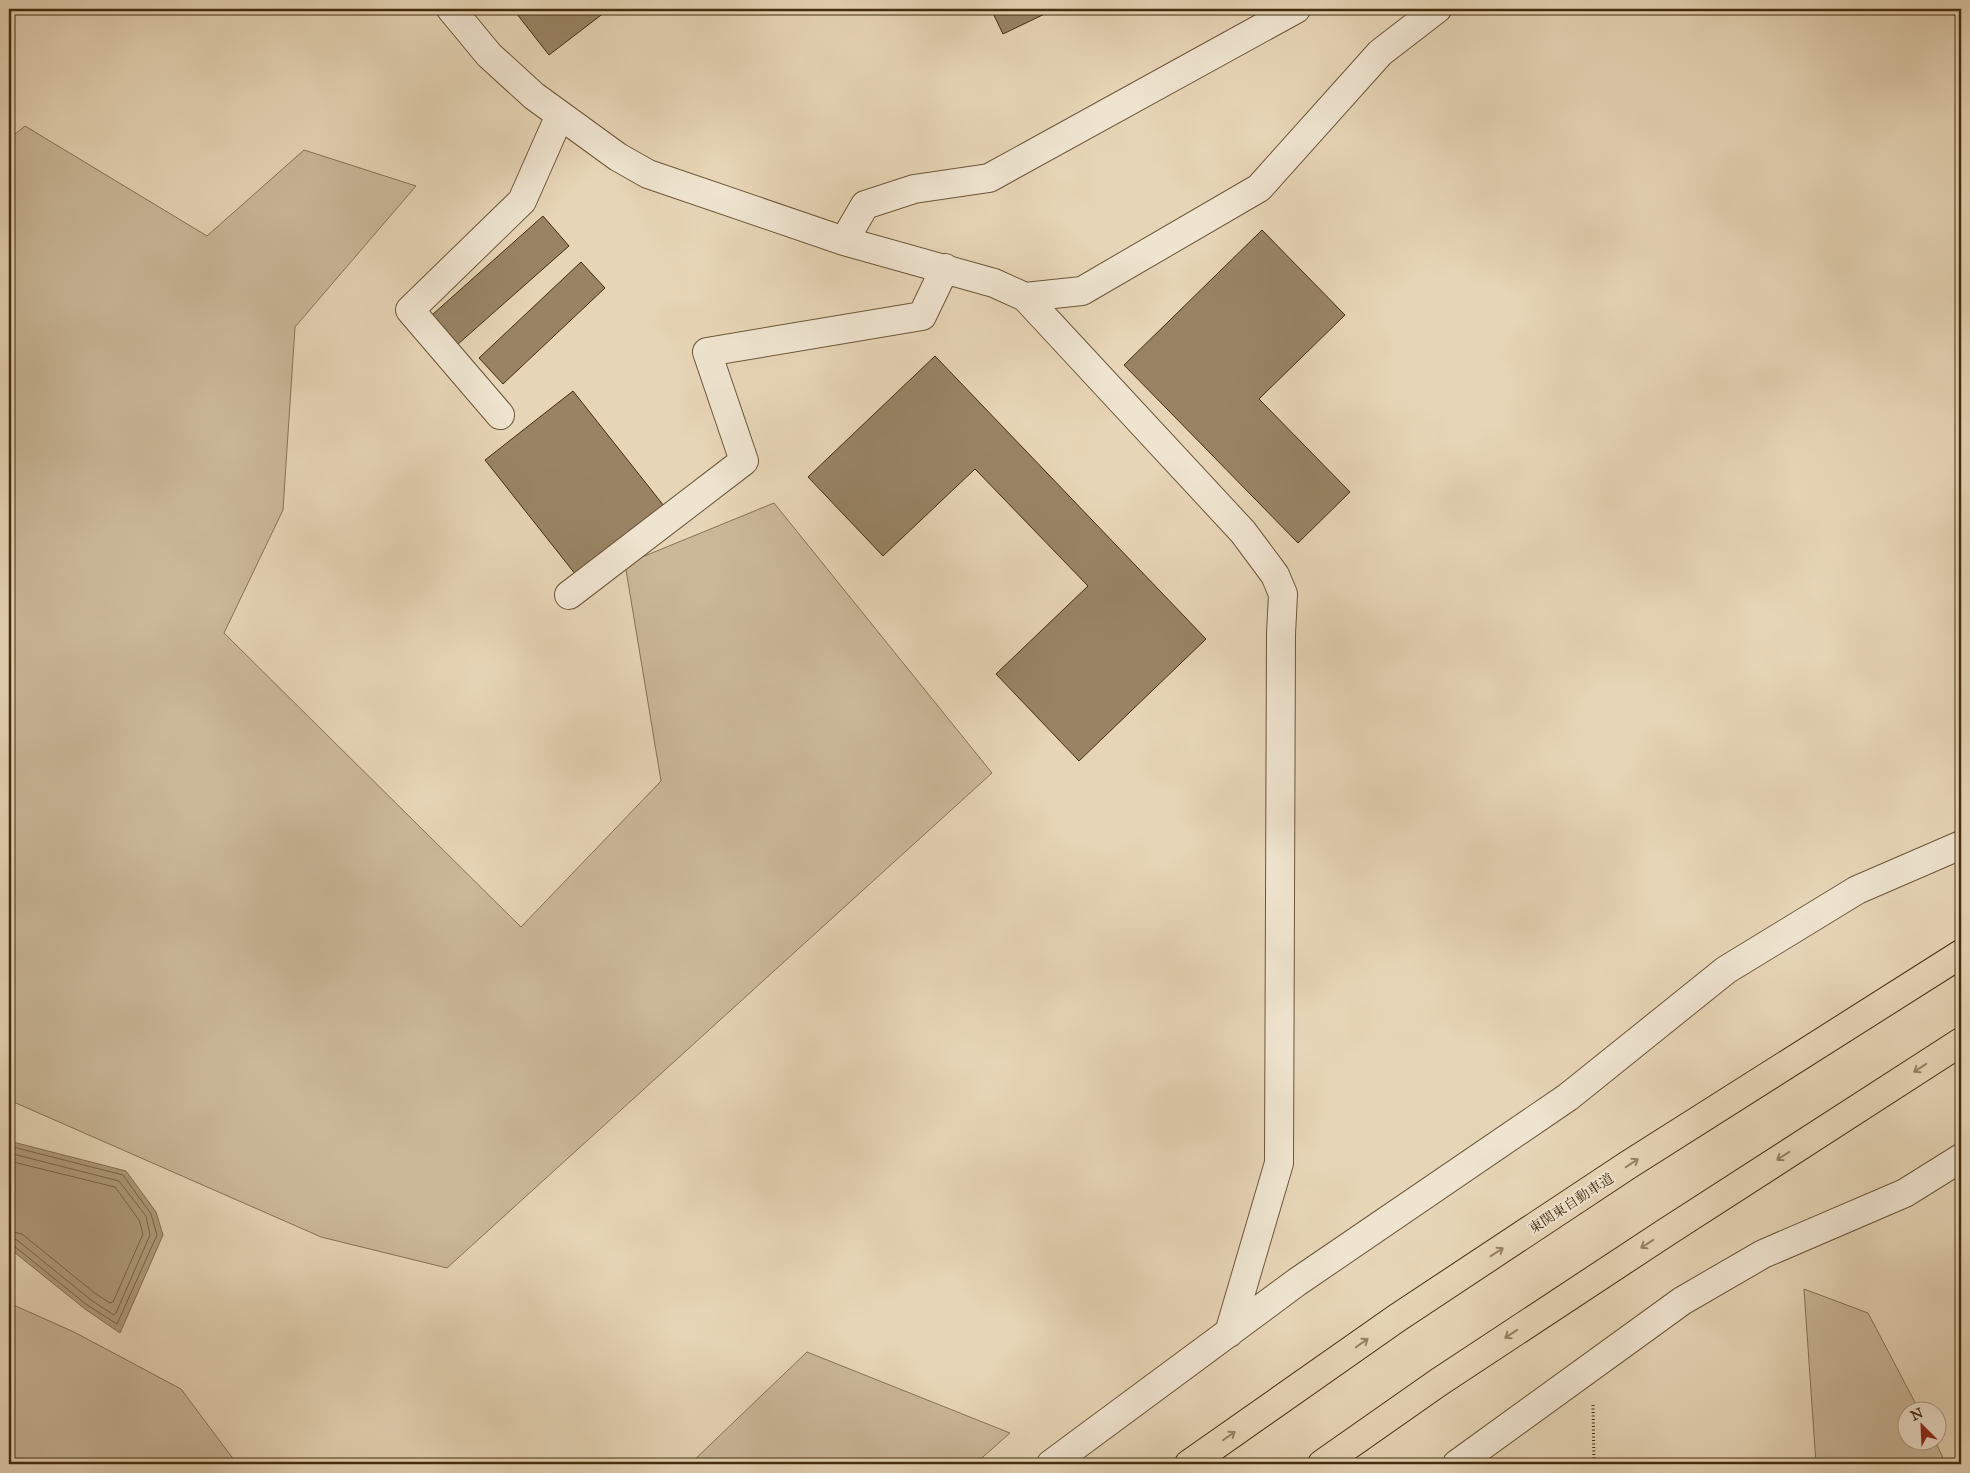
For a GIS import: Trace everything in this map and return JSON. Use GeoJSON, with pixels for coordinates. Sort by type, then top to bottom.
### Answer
{"type":"FeatureCollection","features":[{"type":"Feature","properties":{"kind":"highway","name":"東関東自動車道"},"geometry":{"type":"LineString","coordinates":[[1189,1464],[1397,1318],[1628,1165],[1961,954]]}},
{"type":"Feature","properties":{"kind":"highway"},"geometry":{"type":"LineString","coordinates":[[1322,1464],[1455,1371],[1681,1222],[1961,1042]]}},
{"type":"Feature","properties":{"kind":"street"},"geometry":{"type":"LineString","coordinates":[[451,9],[489,55],[534,96],[618,157],[648,174],[844,241],[994,283],[1025,297],[1243,532],[1275,575],[1283,594],[1281,634],[1279,1164],[1229,1333]]}},
{"type":"Feature","properties":{"kind":"street"},"geometry":{"type":"LineString","coordinates":[[844,241],[865,206],[914,189],[989,178],[1296,9]]}},
{"type":"Feature","properties":{"kind":"street"},"geometry":{"type":"LineString","coordinates":[[1025,297],[1082,291],[1259,188],[1380,53],[1437,9]]}},
{"type":"Feature","properties":{"kind":"street"},"geometry":{"type":"LineString","coordinates":[[500,415],[410,310],[522,201],[560,115]]}},
{"type":"Feature","properties":{"kind":"street"},"geometry":{"type":"LineString","coordinates":[[570,595],[744,461],[707,352],[922,316],[945,268]]}},
{"type":"Feature","properties":{"kind":"street"},"geometry":{"type":"LineString","coordinates":[[1051,1464],[1297,1282],[1568,1097],[1726,970],[1857,890],[1961,845]]}},
{"type":"Feature","properties":{"kind":"street"},"geometry":{"type":"LineString","coordinates":[[1457,1464],[1682,1301],[1763,1254],[1905,1193],[1961,1158]]}},
{"type":"Feature","properties":{"kind":"path"},"geometry":{"type":"LineString","coordinates":[[1592,1368],[1594,1464]]}},
{"type":"Feature","properties":{"kind":"shaded area"},"geometry":{"type":"Polygon","coordinates":[[[25,126],[207,236],[304,150],[416,186],[295,327],[283,510],[224,633],[521,927],[661,781],[625,564],[774,503],[992,773],[447,1268],[321,1237],[9,1100],[9,139],[25,126]]]}},
{"type":"Feature","properties":{"kind":"shaded area"},"geometry":{"type":"Polygon","coordinates":[[[1804,1289],[1868,1313],[1914,1400],[1898,1400],[1898,1450],[1939,1450],[1946,1464],[1816,1464],[1804,1289]]]}},
{"type":"Feature","properties":{"kind":"shaded area"},"geometry":{"type":"Polygon","coordinates":[[[9,1303],[74,1332],[181,1389],[237,1464],[9,1464],[9,1303]]]}},
{"type":"Feature","properties":{"kind":"shaded area"},"geometry":{"type":"Polygon","coordinates":[[[807,1352],[1010,1433],[975,1464],[690,1464],[807,1352]]]}},
{"type":"Feature","properties":{"kind":"water"},"geometry":{"type":"Polygon","coordinates":[[[9,1141],[126,1171],[156,1212],[163,1235],[120,1333],[85,1309],[9,1248],[9,1141]]]}},
{"type":"Feature","properties":{"kind":"building"},"geometry":{"type":"Polygon","coordinates":[[[513,9],[609,9],[549,55],[513,9]]]}},
{"type":"Feature","properties":{"kind":"building"},"geometry":{"type":"Polygon","coordinates":[[[991,9],[1055,9],[1003,34],[991,9]]]}},
{"type":"Feature","properties":{"kind":"building"},"geometry":{"type":"Polygon","coordinates":[[[543,216],[569,246],[449,352],[423,323],[543,216]]]}},
{"type":"Feature","properties":{"kind":"building"},"geometry":{"type":"Polygon","coordinates":[[[1262,230],[1345,315],[1259,399],[1350,492],[1298,543],[1124,365],[1262,230]]]}},
{"type":"Feature","properties":{"kind":"building"},"geometry":{"type":"Polygon","coordinates":[[[581,262],[605,288],[503,384],[479,358],[581,262]]]}},
{"type":"Feature","properties":{"kind":"building"},"geometry":{"type":"Polygon","coordinates":[[[935,356],[1206,639],[1079,761],[996,674],[1088,586],[975,469],[883,556],[808,477],[935,356]]]}},
{"type":"Feature","properties":{"kind":"building"},"geometry":{"type":"Polygon","coordinates":[[[573,391],[664,506],[576,575],[485,460],[573,391]]]}}]}
